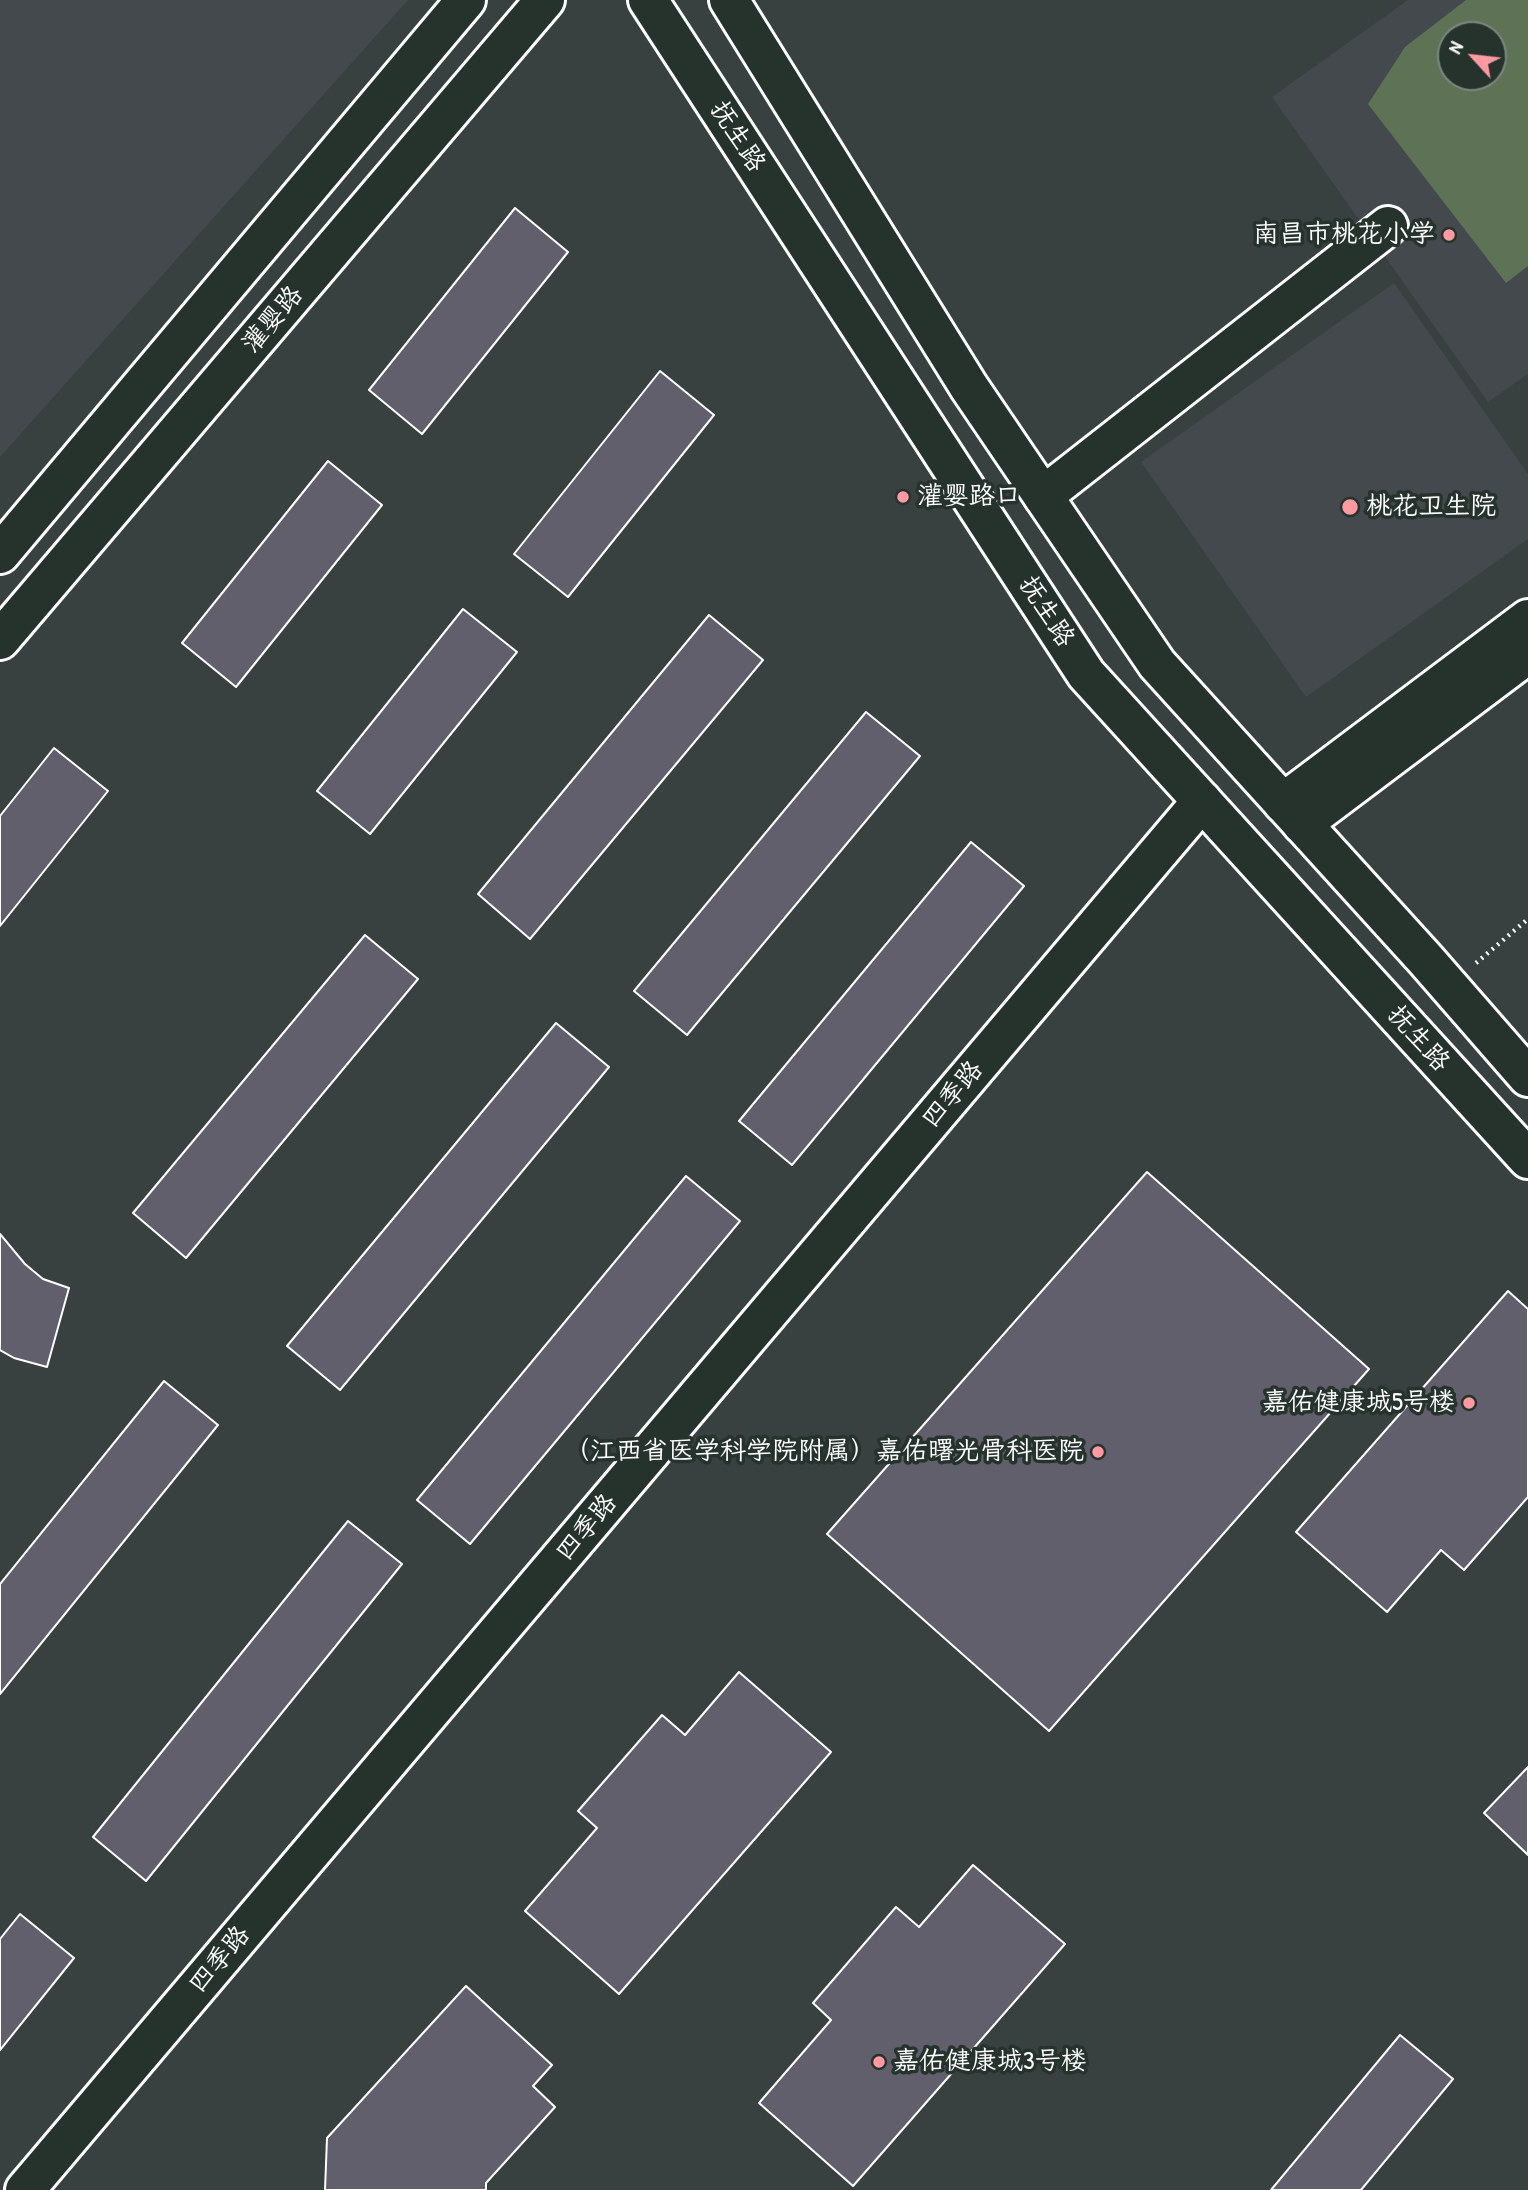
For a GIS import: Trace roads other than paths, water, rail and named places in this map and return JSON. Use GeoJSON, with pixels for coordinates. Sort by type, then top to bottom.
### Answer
{"type":"FeatureCollection","features":[{"type":"Feature","properties":{"kind":"main road"},"geometry":{"type":"LineString","coordinates":[[0,554],[466,0]]}},
{"type":"Feature","properties":{"kind":"main road","name":"灌婴路"},"geometry":{"type":"LineString","coordinates":[[0,640],[545,0]]}},
{"type":"Feature","properties":{"kind":"main road","name":"抚生路"},"geometry":{"type":"LineString","coordinates":[[648,0],[1086,674],[1528,1159]]}},
{"type":"Feature","properties":{"kind":"main road"},"geometry":{"type":"LineString","coordinates":[[729,0],[969,387],[1157,664],[1528,1077]]}},
{"type":"Feature","properties":{"kind":"main road"},"geometry":{"type":"LineString","coordinates":[[1043,496],[1388,226]]}},
{"type":"Feature","properties":{"kind":"main road"},"geometry":{"type":"LineString","coordinates":[[1292,813],[1528,619]]}},
{"type":"Feature","properties":{"kind":"main road"},"geometry":{"type":"LineString","coordinates":[[1292,813],[1528,654]]}},
{"type":"Feature","properties":{"kind":"main road","name":"四季路"},"geometry":{"type":"LineString","coordinates":[[25,2190],[1202,801]]}},
{"type":"Feature","properties":{"kind":"place","name":"南昌市桃花小学"},"geometry":{"type":"Point","coordinates":[1449,235]}},
{"type":"Feature","properties":{"kind":"place","name":"灌婴路口"},"geometry":{"type":"Point","coordinates":[903,497]}},
{"type":"Feature","properties":{"kind":"place","name":"桃花卫生院"},"geometry":{"type":"Point","coordinates":[1350,507]}},
{"type":"Feature","properties":{"kind":"place","name":"嘉佑健康城5号楼"},"geometry":{"type":"Point","coordinates":[1469,1403]}},
{"type":"Feature","properties":{"kind":"place","name":"（江西省医学科学院附属）嘉佑曙光骨科医院"},"geometry":{"type":"Point","coordinates":[1098,1452]}},
{"type":"Feature","properties":{"kind":"place","name":"嘉佑健康城3号楼"},"geometry":{"type":"Point","coordinates":[879,2062]}}]}
